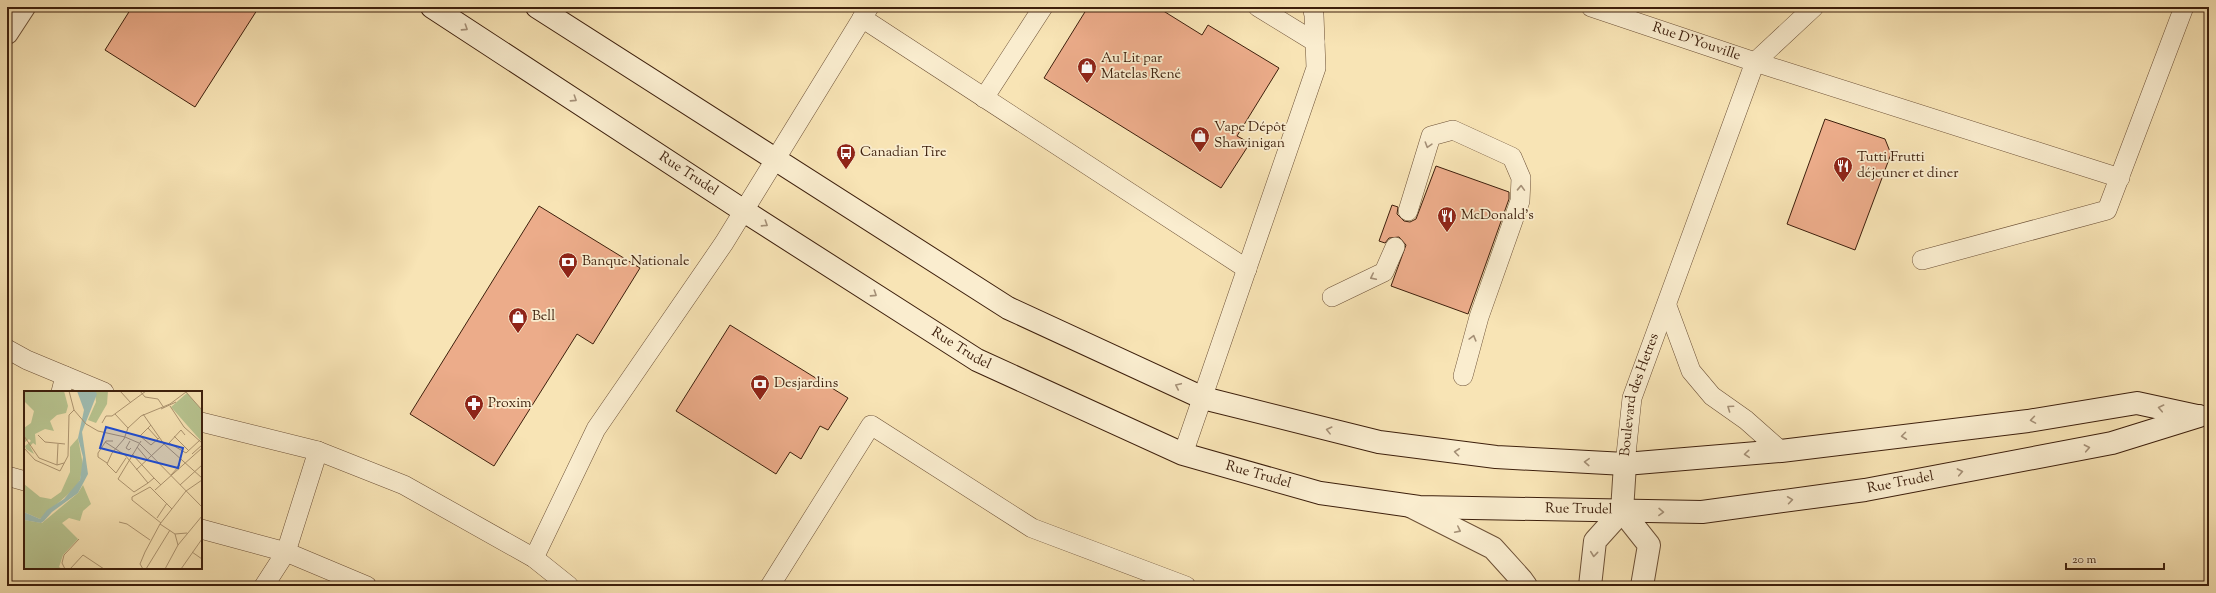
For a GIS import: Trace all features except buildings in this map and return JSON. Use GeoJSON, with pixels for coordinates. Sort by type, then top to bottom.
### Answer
{"type":"FeatureCollection","features":[{"type":"Feature","properties":{"kind":"main road"},"geometry":{"type":"LineString","coordinates":[[7,33],[24,7]]}},
{"type":"Feature","properties":{"kind":"main road","name":"Rue Trudel"},"geometry":{"type":"LineString","coordinates":[[432,7],[744,211],[977,360],[1183,454],[1320,493],[1410,506],[1702,512],[1866,490],[2112,443],[2204,416]]}},
{"type":"Feature","properties":{"kind":"main road","name":"Rue Trudel"},"geometry":{"type":"LineString","coordinates":[[537,7],[1008,308],[1203,398],[1379,442],[1496,457],[1626,464],[1781,451],[2028,421],[2137,404],[2204,416]]}},
{"type":"Feature","properties":{"kind":"main road","name":"Boulevard des Hetres"},"geometry":{"type":"LineString","coordinates":[[1622,511],[1626,464]]}},
{"type":"Feature","properties":{"kind":"main road"},"geometry":{"type":"LineString","coordinates":[[1410,506],[1493,548],[1522,579],[1526,586]]}},
{"type":"Feature","properties":{"kind":"main road"},"geometry":{"type":"LineString","coordinates":[[1590,586],[1595,541],[1622,511],[1649,545],[1642,586]]}},
{"type":"Feature","properties":{"kind":"lane"},"geometry":{"type":"LineString","coordinates":[[984,98],[1043,7]]}},
{"type":"Feature","properties":{"kind":"lane"},"geometry":{"type":"LineString","coordinates":[[1258,7],[1315,42]]}},
{"type":"Feature","properties":{"kind":"lane"},"geometry":{"type":"LineString","coordinates":[[1183,454],[1316,68],[1314,16],[1312,7]]}},
{"type":"Feature","properties":{"kind":"lane","name":"Rue D'Youville"},"geometry":{"type":"LineString","coordinates":[[1591,7],[1755,62],[2120,178]]}},
{"type":"Feature","properties":{"kind":"lane"},"geometry":{"type":"LineString","coordinates":[[1755,62],[1814,7]]}},
{"type":"Feature","properties":{"kind":"lane"},"geometry":{"type":"LineString","coordinates":[[1922,260],[2107,210],[2184,7]]}},
{"type":"Feature","properties":{"kind":"lane"},"geometry":{"type":"LineString","coordinates":[[534,558],[596,429],[744,211],[774,159],[865,13],[984,98],[1247,269]]}},
{"type":"Feature","properties":{"kind":"lane","name":"Boulevard des Hetres"},"geometry":{"type":"LineString","coordinates":[[1626,464],[1632,398],[1667,306],[1755,62]]}},
{"type":"Feature","properties":{"kind":"lane"},"geometry":{"type":"LineString","coordinates":[[1408,211],[1431,136],[1452,130],[1512,157],[1521,178],[1520,201],[1479,317],[1463,376]]}},
{"type":"Feature","properties":{"kind":"lane"},"geometry":{"type":"LineString","coordinates":[[1332,297],[1384,272],[1395,247]]}},
{"type":"Feature","properties":{"kind":"lane"},"geometry":{"type":"LineString","coordinates":[[1667,306],[1691,371],[1712,396],[1746,420],[1781,451]]}},
{"type":"Feature","properties":{"kind":"lane"},"geometry":{"type":"LineString","coordinates":[[7,349],[63,384],[99,391]]}},
{"type":"Feature","properties":{"kind":"lane"},"geometry":{"type":"LineString","coordinates":[[202,422],[318,451],[404,486],[534,558],[569,586]]}},
{"type":"Feature","properties":{"kind":"lane"},"geometry":{"type":"LineString","coordinates":[[770,586],[871,425],[1032,528],[1186,586]]}},
{"type":"Feature","properties":{"kind":"lane"},"geometry":{"type":"LineString","coordinates":[[264,586],[286,552],[318,451]]}},
{"type":"Feature","properties":{"kind":"lane"},"geometry":{"type":"LineString","coordinates":[[7,476],[24,480]]}},
{"type":"Feature","properties":{"kind":"lane"},"geometry":{"type":"LineString","coordinates":[[202,529],[286,552],[367,586]]}},
{"type":"Feature","properties":{"kind":"place","name":"Au Lit par Matelas René"},"geometry":{"type":"Point","coordinates":[1087,84]}},
{"type":"Feature","properties":{"kind":"place","name":"Vape Dépôt Shawinigan"},"geometry":{"type":"Point","coordinates":[1200,153]}},
{"type":"Feature","properties":{"kind":"place","name":"Canadian Tire"},"geometry":{"type":"Point","coordinates":[846,170]}},
{"type":"Feature","properties":{"kind":"place","name":"Tutti Frutti déjeuner et diner"},"geometry":{"type":"Point","coordinates":[1843,183]}},
{"type":"Feature","properties":{"kind":"place","name":"McDonald's"},"geometry":{"type":"Point","coordinates":[1447,233]}},
{"type":"Feature","properties":{"kind":"place","name":"Banque Nationale"},"geometry":{"type":"Point","coordinates":[568,279]}},
{"type":"Feature","properties":{"kind":"place","name":"Bell"},"geometry":{"type":"Point","coordinates":[518,334]}},
{"type":"Feature","properties":{"kind":"place","name":"Desjardins"},"geometry":{"type":"Point","coordinates":[760,401]}},
{"type":"Feature","properties":{"kind":"place","name":"Proxim"},"geometry":{"type":"Point","coordinates":[474,421]}}]}
